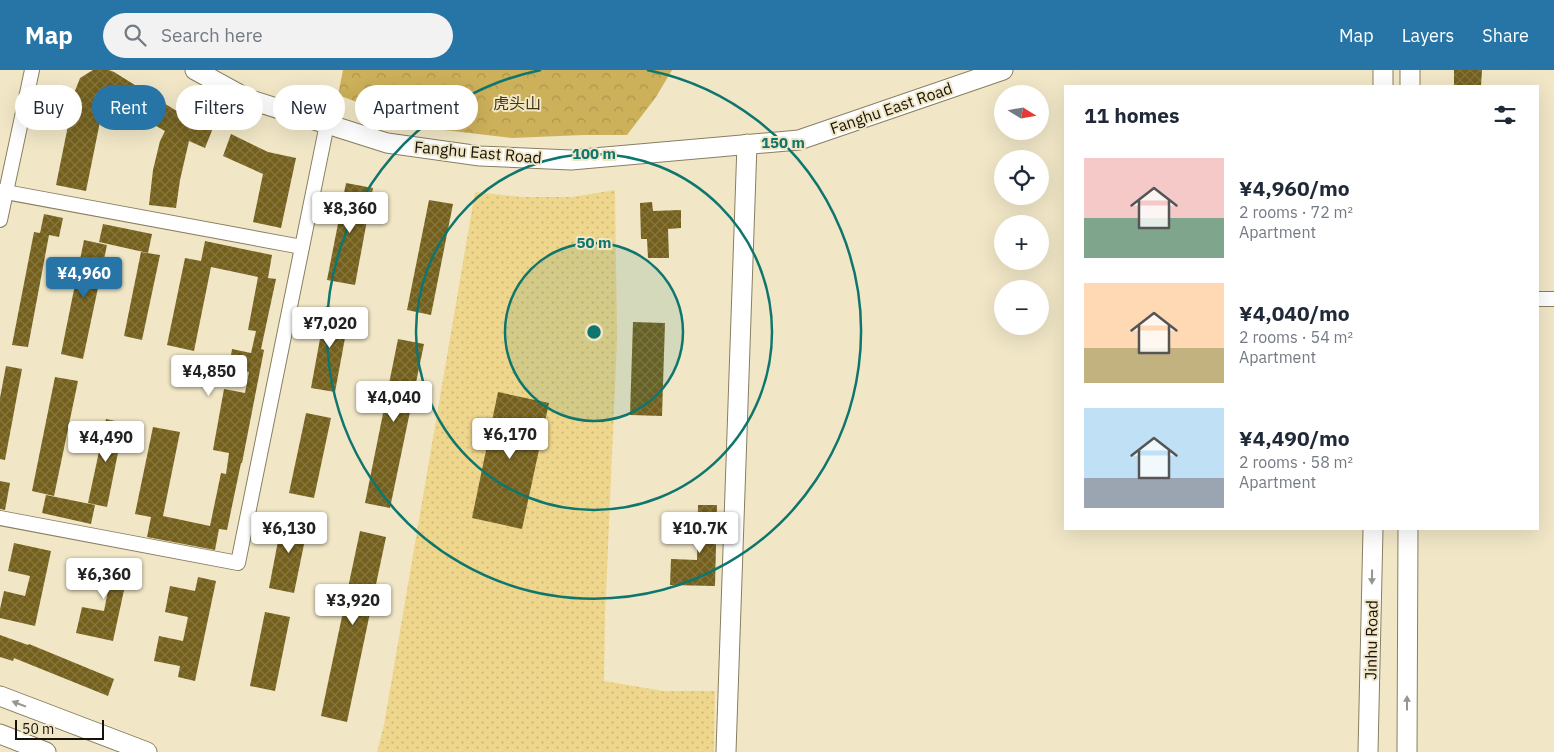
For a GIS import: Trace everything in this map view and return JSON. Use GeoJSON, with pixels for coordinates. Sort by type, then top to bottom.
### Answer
{"type":"FeatureCollection","features":[{"type":"Feature","properties":{"kind":"street"},"geometry":{"type":"LineString","coordinates":[[0,220],[3,191],[32,70]]}},
{"type":"Feature","properties":{"kind":"street","name":"Fanghu East Road"},"geometry":{"type":"LineString","coordinates":[[195,70],[248,100],[273,108]]}},
{"type":"Feature","properties":{"kind":"street","name":"Fanghu East Road"},"geometry":{"type":"LineString","coordinates":[[345,130],[386,143],[480,156],[571,160],[799,140],[1003,70]]}},
{"type":"Feature","properties":{"kind":"street"},"geometry":{"type":"LineString","coordinates":[[1383,70],[1383,85]]}},
{"type":"Feature","properties":{"kind":"street"},"geometry":{"type":"LineString","coordinates":[[1410,70],[1410,85]]}},
{"type":"Feature","properties":{"kind":"street"},"geometry":{"type":"LineString","coordinates":[[0,518],[238,563],[326,130]]}},
{"type":"Feature","properties":{"kind":"street"},"geometry":{"type":"LineString","coordinates":[[726,752],[747,144]]}},
{"type":"Feature","properties":{"kind":"street"},"geometry":{"type":"LineString","coordinates":[[3,191],[302,247]]}},
{"type":"Feature","properties":{"kind":"street"},"geometry":{"type":"LineString","coordinates":[[1539,299],[1554,299]]}},
{"type":"Feature","properties":{"kind":"street","name":"Jinhu Road"},"geometry":{"type":"LineString","coordinates":[[1368,752],[1373,530]]}},
{"type":"Feature","properties":{"kind":"street"},"geometry":{"type":"LineString","coordinates":[[1407,752],[1408,530]]}},
{"type":"Feature","properties":{"kind":"street"},"geometry":{"type":"LineString","coordinates":[[0,696],[147,752]]}},
{"type":"Feature","properties":{"kind":"street"},"geometry":{"type":"LineString","coordinates":[[0,734],[46,752]]}},
{"type":"Feature","properties":{"kind":"shaded area"},"geometry":{"type":"Polygon","coordinates":[[[615,190],[617,339],[604,681],[664,691],[715,691],[714,752],[377,752],[384,725],[475,192],[521,197],[572,197],[615,190]]]}},
{"type":"Feature","properties":{"kind":"green space","name":"虎头山"},"geometry":{"type":"Polygon","coordinates":[[[343,70],[672,70],[656,97],[627,135],[512,138],[444,130],[478,130],[478,85],[355,85],[355,101],[345,98],[345,85],[340,85],[343,70]]]}},
{"type":"Feature","properties":{"kind":"building"},"geometry":{"type":"Polygon","coordinates":[[[93,70],[109,70],[135,85],[92,85],[92,130],[98,130],[86,191],[56,185],[67,130],[82,130],[82,85],[77,85],[80,78],[93,70]]]}},
{"type":"Feature","properties":{"kind":"building"},"geometry":{"type":"Polygon","coordinates":[[[1454,70],[1482,70],[1481,85],[1454,85],[1454,70]]]}},
{"type":"Feature","properties":{"kind":"building"},"geometry":{"type":"Polygon","coordinates":[[[166,104],[176,110],[176,130],[212,130],[205,148],[189,141],[176,208],[149,205],[153,170],[160,141],[165,131],[163,130],[166,130],[166,104]]]}},
{"type":"Feature","properties":{"kind":"building"},"geometry":{"type":"Polygon","coordinates":[[[231,134],[268,152],[296,158],[281,228],[253,222],[263,174],[223,156],[231,134]]]}},
{"type":"Feature","properties":{"kind":"building"},"geometry":{"type":"Polygon","coordinates":[[[346,183],[373,188],[355,285],[327,280],[346,183]]]}},
{"type":"Feature","properties":{"kind":"building"},"geometry":{"type":"Polygon","coordinates":[[[429,200],[453,204],[431,315],[407,310],[429,200]]]}},
{"type":"Feature","properties":{"kind":"building"},"geometry":{"type":"Polygon","coordinates":[[[652,202],[653,211],[681,210],[681,228],[668,229],[669,258],[648,258],[647,239],[641,239],[640,203],[652,202]]]}},
{"type":"Feature","properties":{"kind":"building"},"geometry":{"type":"Polygon","coordinates":[[[44,214],[63,218],[59,237],[49,235],[28,347],[12,345],[34,232],[40,233],[44,214]]]}},
{"type":"Feature","properties":{"kind":"building"},"geometry":{"type":"Polygon","coordinates":[[[103,224],[152,234],[148,253],[99,242],[103,224]]]}},
{"type":"Feature","properties":{"kind":"building"},"geometry":{"type":"Polygon","coordinates":[[[84,240],[107,245],[83,359],[61,354],[84,240]]]}},
{"type":"Feature","properties":{"kind":"building"},"geometry":{"type":"Polygon","coordinates":[[[205,241],[272,255],[268,278],[276,279],[261,349],[264,350],[242,463],[227,530],[219,529],[215,550],[147,537],[151,517],[135,514],[153,427],[180,432],[163,516],[210,526],[221,473],[226,474],[229,453],[213,450],[224,389],[245,393],[249,372],[229,368],[232,349],[251,353],[256,331],[248,330],[258,277],[211,267],[194,351],[167,345],[185,258],[201,261],[205,241]]]}},
{"type":"Feature","properties":{"kind":"building"},"geometry":{"type":"Polygon","coordinates":[[[141,252],[160,255],[142,340],[124,336],[141,252]]]}},
{"type":"Feature","properties":{"kind":"building"},"geometry":{"type":"Polygon","coordinates":[[[326,306],[350,311],[335,392],[311,388],[326,306]]]}},
{"type":"Feature","properties":{"kind":"building"},"geometry":{"type":"Polygon","coordinates":[[[633,322],[665,323],[662,416],[630,415],[633,322]]]}},
{"type":"Feature","properties":{"kind":"building"},"geometry":{"type":"Polygon","coordinates":[[[398,339],[424,344],[390,508],[365,503],[398,339]]]}},
{"type":"Feature","properties":{"kind":"building"},"geometry":{"type":"Polygon","coordinates":[[[6,366],[22,369],[5,460],[0,459],[0,398],[6,366]]]}},
{"type":"Feature","properties":{"kind":"building"},"geometry":{"type":"Polygon","coordinates":[[[55,377],[78,381],[54,496],[32,491],[55,377]]]}},
{"type":"Feature","properties":{"kind":"building"},"geometry":{"type":"Polygon","coordinates":[[[498,392],[549,403],[522,529],[472,518],[498,392]]]}},
{"type":"Feature","properties":{"kind":"building"},"geometry":{"type":"Polygon","coordinates":[[[306,413],[331,418],[314,498],[289,493],[306,413]]]}},
{"type":"Feature","properties":{"kind":"building"},"geometry":{"type":"Polygon","coordinates":[[[106,419],[124,423],[107,507],[88,503],[106,419]]]}},
{"type":"Feature","properties":{"kind":"building"},"geometry":{"type":"Polygon","coordinates":[[[0,481],[10,483],[5,510],[0,509],[0,481]]]}},
{"type":"Feature","properties":{"kind":"building"},"geometry":{"type":"Polygon","coordinates":[[[46,495],[95,505],[91,524],[42,513],[46,495]]]}},
{"type":"Feature","properties":{"kind":"building"},"geometry":{"type":"Polygon","coordinates":[[[698,505],[717,505],[715,586],[670,585],[671,559],[697,560],[698,505]]]}},
{"type":"Feature","properties":{"kind":"building"},"geometry":{"type":"Polygon","coordinates":[[[283,515],[309,520],[294,593],[269,588],[283,515]]]}},
{"type":"Feature","properties":{"kind":"building"},"geometry":{"type":"Polygon","coordinates":[[[360,531],[386,537],[347,722],[321,716],[360,531]]]}},
{"type":"Feature","properties":{"kind":"building"},"geometry":{"type":"Polygon","coordinates":[[[14,543],[51,551],[35,626],[0,618],[4,591],[25,596],[30,576],[8,571],[14,543]]]}},
{"type":"Feature","properties":{"kind":"building"},"geometry":{"type":"Polygon","coordinates":[[[92,559],[129,567],[113,641],[76,633],[82,607],[104,611],[108,591],[86,587],[92,559]]]}},
{"type":"Feature","properties":{"kind":"building"},"geometry":{"type":"Polygon","coordinates":[[[198,577],[216,581],[195,681],[178,677],[180,666],[154,661],[159,636],[183,641],[188,617],[165,612],[170,586],[195,591],[198,577]]]}},
{"type":"Feature","properties":{"kind":"building"},"geometry":{"type":"Polygon","coordinates":[[[265,612],[290,617],[275,691],[250,686],[265,612]]]}},
{"type":"Feature","properties":{"kind":"building"},"geometry":{"type":"Polygon","coordinates":[[[0,635],[29,644],[114,679],[108,696],[14,658],[13,661],[0,657],[0,635]]]}}]}
